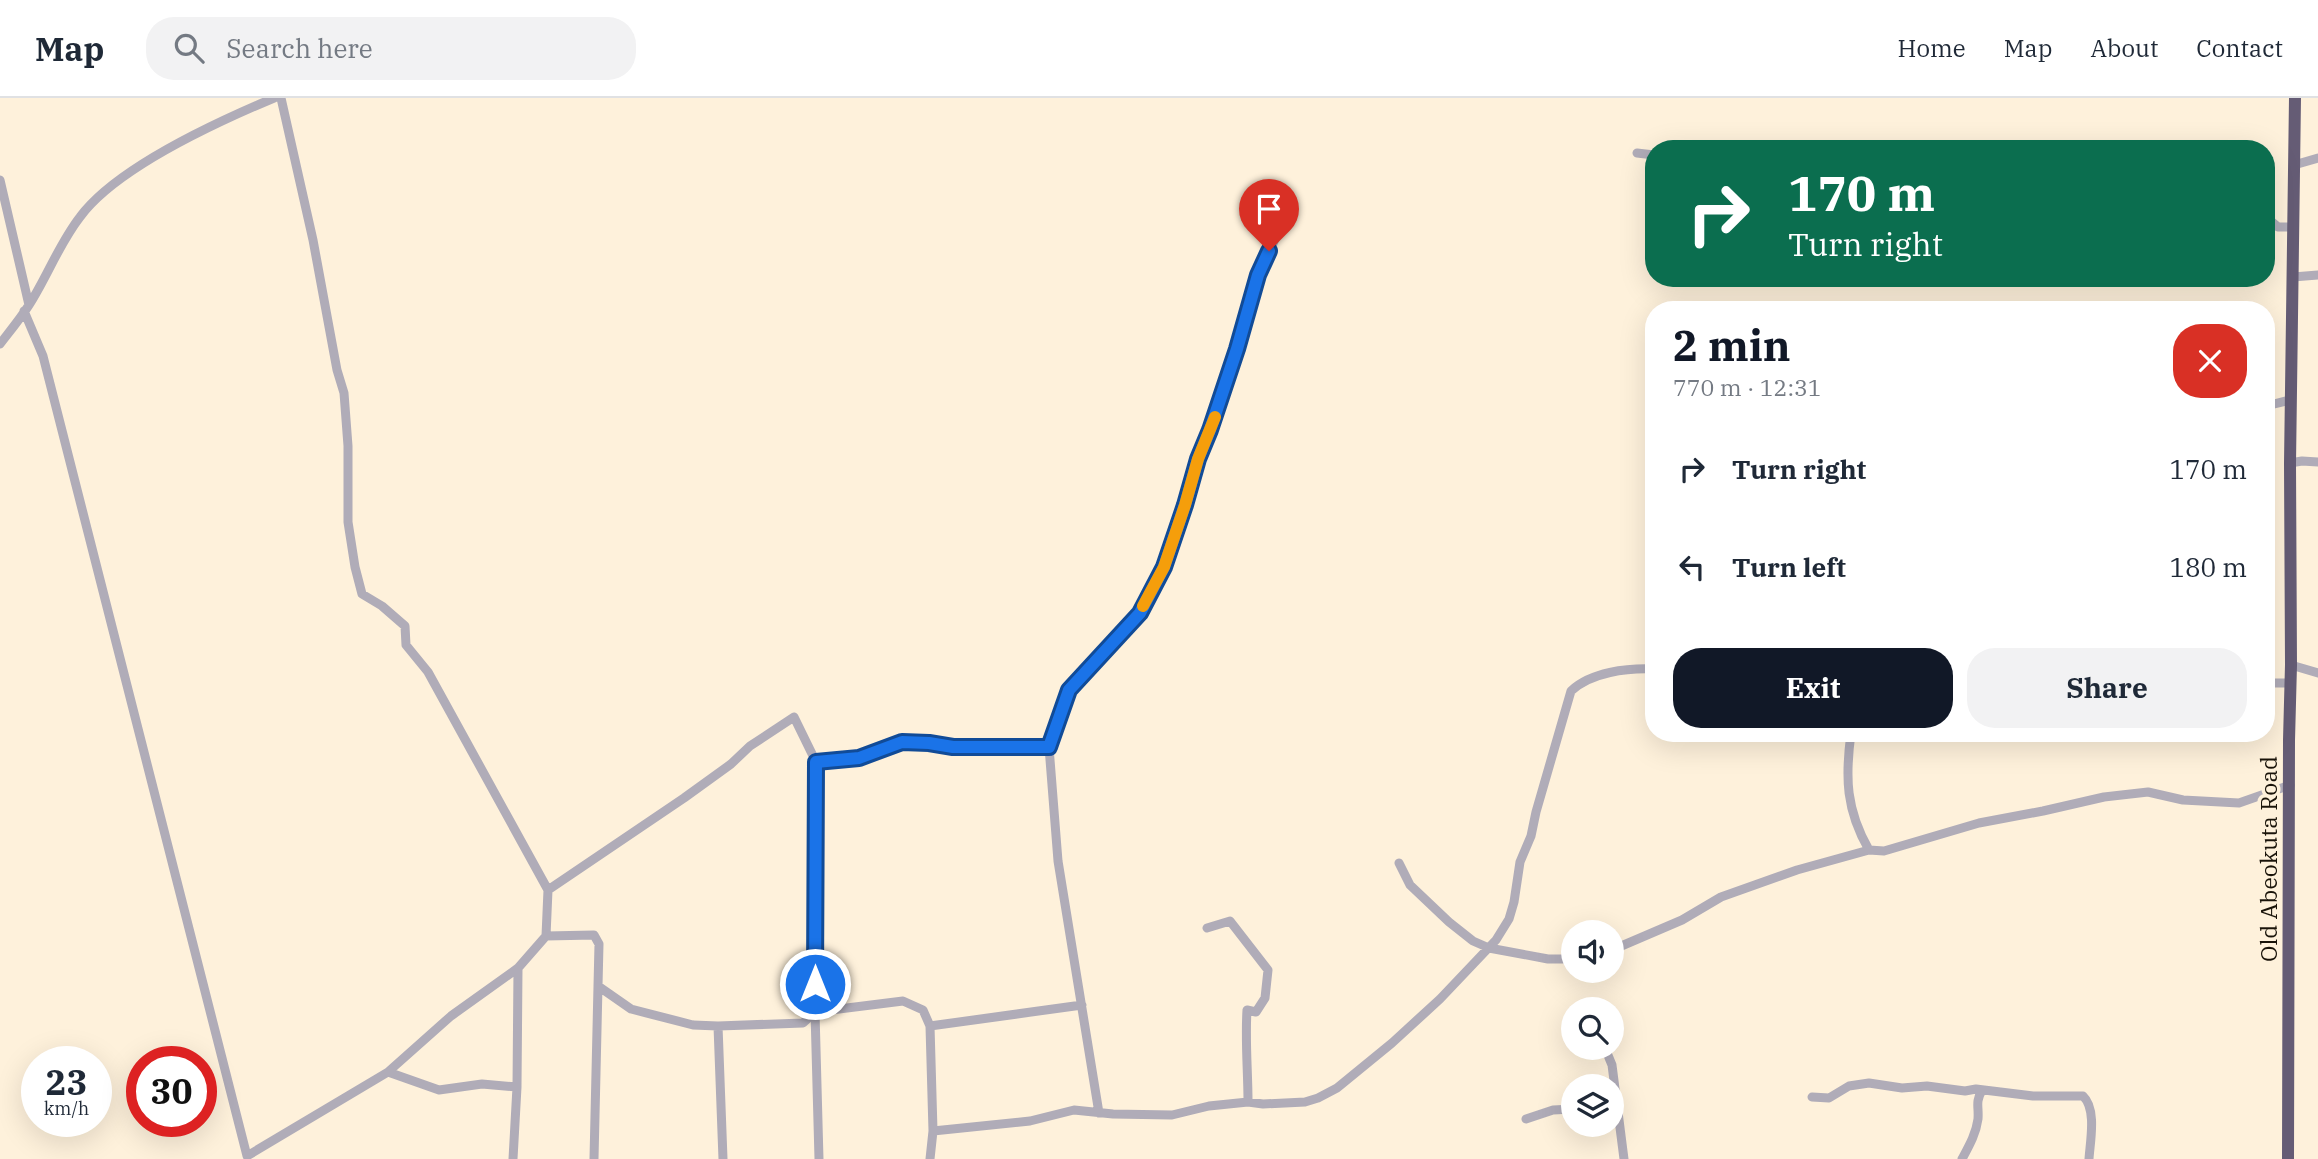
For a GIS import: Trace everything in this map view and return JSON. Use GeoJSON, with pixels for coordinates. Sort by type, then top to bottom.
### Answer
{"type":"FeatureCollection","features":[{"type":"Feature","properties":{"kind":"highway","name":"Old Abeokuta Road"},"geometry":{"type":"LineString","coordinates":[[2288,1159],[2290,400],[2295,98]]}},
{"type":"Feature","properties":{"kind":"street"},"geometry":{"type":"LineString","coordinates":[[0,344],[27,308],[79,218],[100,195],[127,174],[202,131],[275,98]]}},
{"type":"Feature","properties":{"kind":"street"},"geometry":{"type":"LineString","coordinates":[[0,180],[27,308],[43,356],[248,1158],[388,1072],[451,1016],[518,968],[545,936],[548,890],[428,672],[406,645],[405,626],[382,606],[362,594],[348,522],[348,446],[344,393],[281,98]]}},
{"type":"Feature","properties":{"kind":"street"},"geometry":{"type":"LineString","coordinates":[[1637,153],[1645,154]]}},
{"type":"Feature","properties":{"kind":"street"},"geometry":{"type":"LineString","coordinates":[[2294,165],[2318,158]]}},
{"type":"Feature","properties":{"kind":"street"},"geometry":{"type":"LineString","coordinates":[[1099,1113],[1058,860],[1049,747],[1069,690],[1140,613],[1164,567],[1237,349],[1258,275],[1292,203]]}},
{"type":"Feature","properties":{"kind":"street"},"geometry":{"type":"LineString","coordinates":[[2275,225],[2293,227]]}},
{"type":"Feature","properties":{"kind":"street"},"geometry":{"type":"LineString","coordinates":[[2293,277],[2318,275]]}},
{"type":"Feature","properties":{"kind":"street"},"geometry":{"type":"LineString","coordinates":[[2275,404],[2290,400]]}},
{"type":"Feature","properties":{"kind":"street"},"geometry":{"type":"LineString","coordinates":[[2290,463],[2318,462]]}},
{"type":"Feature","properties":{"kind":"street"},"geometry":{"type":"LineString","coordinates":[[2291,664],[2318,673]]}},
{"type":"Feature","properties":{"kind":"street"},"geometry":{"type":"LineString","coordinates":[[933,1130],[1030,1121],[1074,1110],[1172,1115],[1181,1111],[1248,1102],[1305,1102],[1337,1088],[1440,999],[1489,948],[1509,919],[1520,862],[1531,836],[1571,691],[1576,686],[1607,674],[1630,668],[1645,669]]}},
{"type":"Feature","properties":{"kind":"street"},"geometry":{"type":"LineString","coordinates":[[2275,683],[2290,683]]}},
{"type":"Feature","properties":{"kind":"street"},"geometry":{"type":"LineString","coordinates":[[548,890],[684,798],[731,764],[750,746],[794,717],[816,762],[815,1012],[819,1159]]}},
{"type":"Feature","properties":{"kind":"street"},"geometry":{"type":"LineString","coordinates":[[816,762],[859,758],[902,742],[953,747],[1049,747]]}},
{"type":"Feature","properties":{"kind":"street"},"geometry":{"type":"LineString","coordinates":[[1850,742],[1847,784],[1859,831],[1869,850]]}},
{"type":"Feature","properties":{"kind":"street"},"geometry":{"type":"LineString","coordinates":[[1624,945],[1682,920],[1721,897],[1797,870],[1869,850],[1884,851],[1979,823],[2104,797],[2148,792],[2183,800],[2239,803],[2290,785]]}},
{"type":"Feature","properties":{"kind":"street"},"geometry":{"type":"LineString","coordinates":[[1399,863],[1410,885],[1460,931],[1489,948],[1561,959]]}},
{"type":"Feature","properties":{"kind":"street"},"geometry":{"type":"LineString","coordinates":[[1207,928],[1230,921],[1268,970],[1265,998],[1256,1012],[1247,1010],[1245,1035],[1248,1046],[1248,1102]]}},
{"type":"Feature","properties":{"kind":"street"},"geometry":{"type":"LineString","coordinates":[[545,936],[594,935],[599,944],[594,1159]]}},
{"type":"Feature","properties":{"kind":"street"},"geometry":{"type":"LineString","coordinates":[[513,1159],[517,1087],[518,968]]}},
{"type":"Feature","properties":{"kind":"street"},"geometry":{"type":"LineString","coordinates":[[598,986],[631,1009],[692,1025],[803,1023],[815,1012],[903,1001],[923,1010],[930,1026],[933,1130],[930,1159]]}},
{"type":"Feature","properties":{"kind":"street"},"geometry":{"type":"LineString","coordinates":[[930,1026],[1082,1005]]}},
{"type":"Feature","properties":{"kind":"street"},"geometry":{"type":"LineString","coordinates":[[718,1026],[723,1159]]}},
{"type":"Feature","properties":{"kind":"street"},"geometry":{"type":"LineString","coordinates":[[388,1072],[439,1090],[482,1084],[517,1087]]}},
{"type":"Feature","properties":{"kind":"street"},"geometry":{"type":"LineString","coordinates":[[1812,1097],[1829,1098],[1849,1086],[1869,1083],[1902,1088],[1927,1086],[2033,1096],[2083,1096],[2088,1101],[2090,1114],[2089,1159]]}},
{"type":"Feature","properties":{"kind":"street"},"geometry":{"type":"LineString","coordinates":[[1962,1159],[1973,1139],[1978,1118],[1977,1101],[1982,1090]]}},
{"type":"Feature","properties":{"kind":"street"},"geometry":{"type":"LineString","coordinates":[[1527,1119],[1561,1110]]}},
{"type":"Feature","properties":{"kind":"street"},"geometry":{"type":"LineString","coordinates":[[1620,1137],[1624,1159]]}},
{"type":"Feature","properties":{"kind":"slow traffic"},"geometry":{"type":"LineString","coordinates":[[1143,606],[1164,567],[1198,459],[1215,417]]}},
{"type":"Feature","properties":{"kind":"route"},"geometry":{"type":"LineString","coordinates":[[815,984],[816,762],[859,758],[902,742],[953,747],[1049,747],[1069,690],[1140,613],[1164,567],[1237,349],[1258,275],[1269,251]]}}]}
